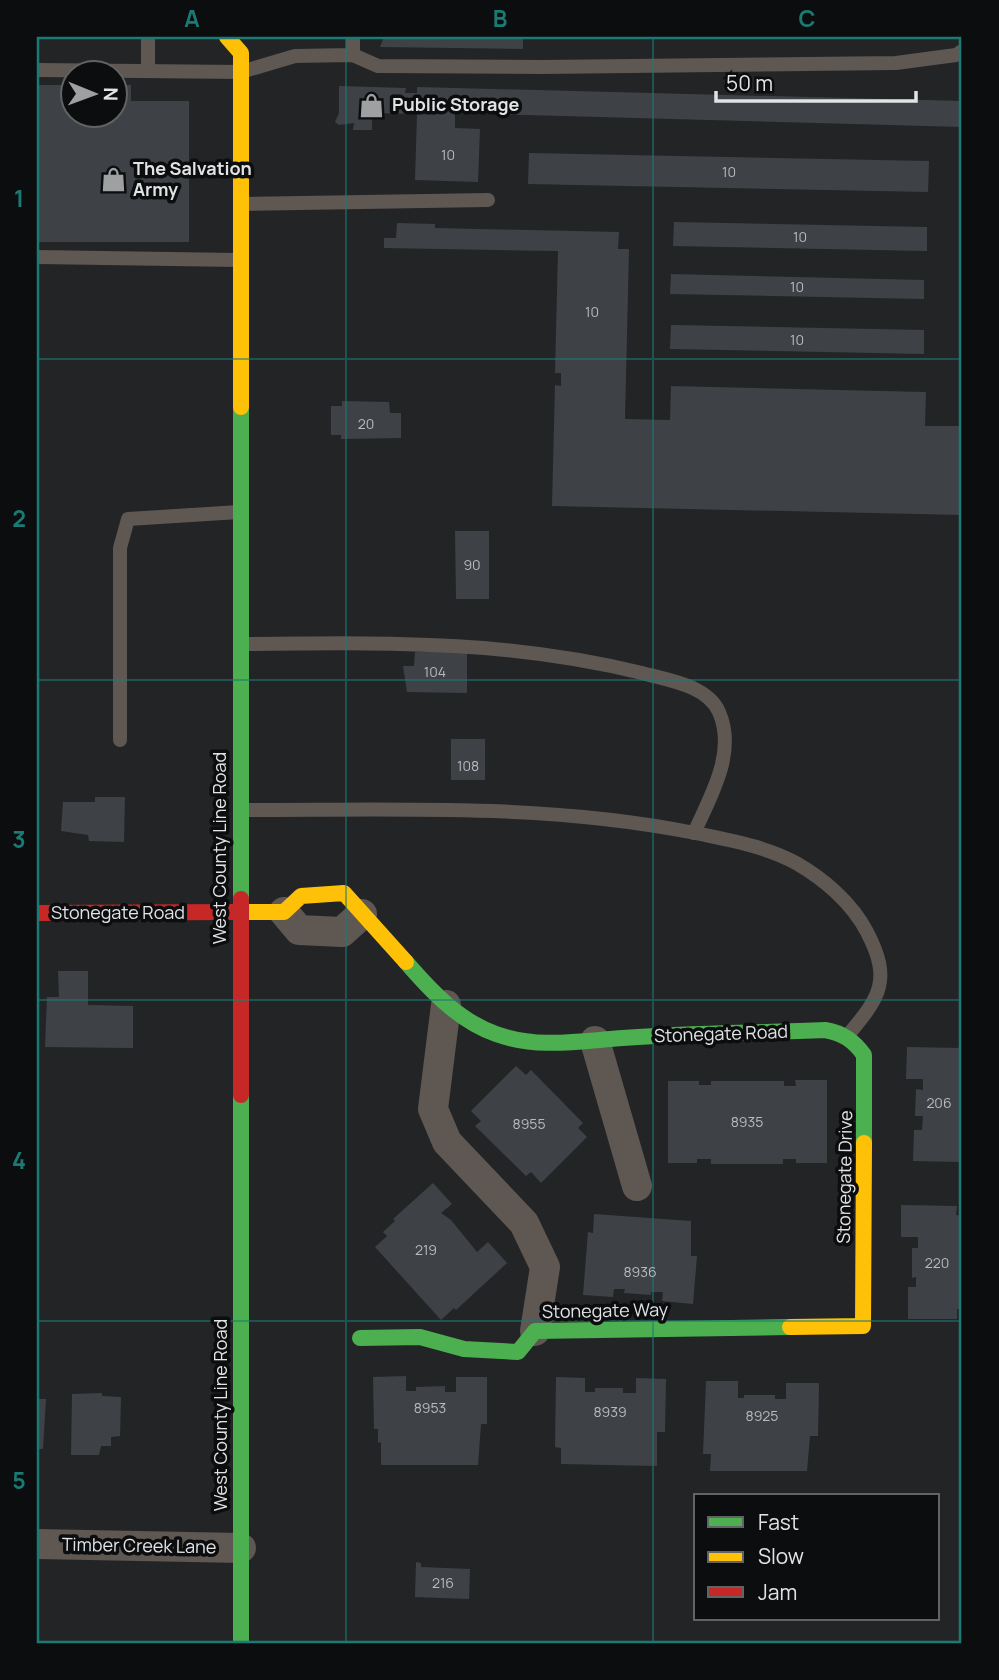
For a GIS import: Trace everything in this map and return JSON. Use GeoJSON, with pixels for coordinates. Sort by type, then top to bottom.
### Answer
{"type":"FeatureCollection","features":[{"type":"Feature","properties":{"kind":"main road","name":"West County Line Road"},"geometry":{"type":"LineString","coordinates":[[227,37],[245,49],[242,72],[240,512],[241,1643]]}},
{"type":"Feature","properties":{"kind":"main road","name":"Stonegate Road"},"geometry":{"type":"LineString","coordinates":[[37,913],[284,912]]}},
{"type":"Feature","properties":{"kind":"main road","name":"Stonegate Road"},"geometry":{"type":"LineString","coordinates":[[362,914],[446,1005],[480,1027],[513,1039],[549,1044],[825,1030],[846,1036]]}},
{"type":"Feature","properties":{"kind":"main road","name":"Stonegate Drive"},"geometry":{"type":"LineString","coordinates":[[846,1036],[857,1043],[866,1062],[863,1326]]}},
{"type":"Feature","properties":{"kind":"main road","name":"Stonegate Way"},"geometry":{"type":"LineString","coordinates":[[360,1338],[421,1337],[464,1349],[518,1352],[535,1331],[863,1326]]}},
{"type":"Feature","properties":{"kind":"street","name":"Stonegate Road"},"geometry":{"type":"LineString","coordinates":[[284,912],[299,930],[342,932],[362,914]]}},
{"type":"Feature","properties":{"kind":"street"},"geometry":{"type":"LineString","coordinates":[[446,1005],[433,1110],[447,1142],[524,1223],[545,1267],[535,1331]]}},
{"type":"Feature","properties":{"kind":"street"},"geometry":{"type":"LineString","coordinates":[[595,1041],[637,1186]]}},
{"type":"Feature","properties":{"kind":"street","name":"Timber Creek Lane"},"geometry":{"type":"LineString","coordinates":[[37,1544],[241,1548]]}},
{"type":"Feature","properties":{"kind":"lane"},"geometry":{"type":"LineString","coordinates":[[148,37],[148,71]]}},
{"type":"Feature","properties":{"kind":"lane"},"geometry":{"type":"LineString","coordinates":[[353,37],[353,55]]}},
{"type":"Feature","properties":{"kind":"lane"},"geometry":{"type":"LineString","coordinates":[[37,70],[242,72],[295,56],[353,55],[378,66],[896,63],[956,55],[962,51]]}},
{"type":"Feature","properties":{"kind":"lane"},"geometry":{"type":"LineString","coordinates":[[241,204],[488,200]]}},
{"type":"Feature","properties":{"kind":"lane"},"geometry":{"type":"LineString","coordinates":[[37,257],[241,260]]}},
{"type":"Feature","properties":{"kind":"lane"},"geometry":{"type":"LineString","coordinates":[[120,740],[120,548],[128,519],[240,512]]}},
{"type":"Feature","properties":{"kind":"lane"},"geometry":{"type":"LineString","coordinates":[[240,644],[475,645],[560,655],[661,678],[705,694],[719,713],[724,747],[723,765],[694,833]]}},
{"type":"Feature","properties":{"kind":"lane"},"geometry":{"type":"LineString","coordinates":[[240,810],[526,814],[650,824],[741,842],[795,863],[836,892],[861,920],[877,951],[882,983],[870,1009],[846,1036]]}},
{"type":"Feature","properties":{"kind":"building"},"geometry":{"type":"Polygon","coordinates":[[[384,37],[523,37],[523,49],[380,47],[384,37]]]}},
{"type":"Feature","properties":{"kind":"building","name":"The Salvation Army"},"geometry":{"type":"Polygon","coordinates":[[[37,85],[60,85],[60,130],[130,130],[130,85],[131,101],[189,101],[189,242],[37,242],[37,85]]]}},
{"type":"Feature","properties":{"kind":"building"},"geometry":{"type":"Polygon","coordinates":[[[339,86],[406,88],[405,93],[417,93],[417,87],[962,101],[962,127],[455,113],[455,128],[480,129],[478,182],[415,180],[417,114],[372,113],[372,130],[353,130],[354,123],[339,125],[335,122],[339,113],[339,86]]]}},
{"type":"Feature","properties":{"kind":"building"},"geometry":{"type":"Polygon","coordinates":[[[529,153],[929,161],[928,192],[528,184],[529,153]]]}},
{"type":"Feature","properties":{"kind":"building"},"geometry":{"type":"Polygon","coordinates":[[[674,222],[927,227],[927,251],[673,246],[674,222]]]}},
{"type":"Feature","properties":{"kind":"building"},"geometry":{"type":"Polygon","coordinates":[[[397,223],[435,224],[435,228],[619,232],[618,249],[629,249],[625,419],[670,420],[671,386],[926,392],[925,426],[962,426],[962,515],[552,506],[555,385],[561,386],[561,373],[555,373],[558,251],[384,248],[384,238],[396,238],[397,223]]]}},
{"type":"Feature","properties":{"kind":"building"},"geometry":{"type":"Polygon","coordinates":[[[671,274],[924,280],[924,299],[670,294],[671,274]]]}},
{"type":"Feature","properties":{"kind":"building"},"geometry":{"type":"Polygon","coordinates":[[[671,325],[924,330],[924,354],[670,349],[671,325]]]}},
{"type":"Feature","properties":{"kind":"building"},"geometry":{"type":"Polygon","coordinates":[[[342,401],[389,402],[390,413],[401,413],[401,438],[341,439],[341,435],[331,435],[331,406],[342,406],[342,401]]]}},
{"type":"Feature","properties":{"kind":"building"},"geometry":{"type":"Polygon","coordinates":[[[455,531],[489,531],[489,599],[456,599],[455,531]]]}},
{"type":"Feature","properties":{"kind":"building"},"geometry":{"type":"Polygon","coordinates":[[[415,652],[467,652],[467,693],[407,692],[403,666],[414,666],[415,652]]]}},
{"type":"Feature","properties":{"kind":"building"},"geometry":{"type":"Polygon","coordinates":[[[451,739],[485,739],[485,780],[451,780],[451,739]]]}},
{"type":"Feature","properties":{"kind":"building"},"geometry":{"type":"Polygon","coordinates":[[[95,797],[125,797],[124,842],[89,841],[88,835],[61,831],[63,802],[95,802],[95,797]]]}},
{"type":"Feature","properties":{"kind":"building"},"geometry":{"type":"Polygon","coordinates":[[[58,971],[88,971],[88,1005],[133,1006],[133,1048],[45,1047],[47,997],[59,997],[58,971]]]}},
{"type":"Feature","properties":{"kind":"building"},"geometry":{"type":"Polygon","coordinates":[[[907,1047],[962,1048],[962,1162],[913,1161],[914,1130],[922,1130],[923,1116],[915,1116],[916,1089],[923,1090],[923,1079],[906,1079],[907,1047]]]}},
{"type":"Feature","properties":{"kind":"building"},"geometry":{"type":"Polygon","coordinates":[[[516,1066],[526,1075],[531,1070],[583,1123],[578,1128],[587,1137],[541,1183],[531,1172],[526,1176],[475,1126],[481,1121],[471,1111],[516,1066]]]}},
{"type":"Feature","properties":{"kind":"building"},"geometry":{"type":"Polygon","coordinates":[[[795,1080],[827,1080],[827,1163],[796,1163],[796,1159],[783,1159],[783,1164],[711,1164],[711,1159],[697,1159],[697,1163],[668,1163],[668,1081],[699,1081],[699,1085],[711,1085],[711,1081],[784,1081],[784,1086],[796,1086],[795,1080]]]}},
{"type":"Feature","properties":{"kind":"building"},"geometry":{"type":"Polygon","coordinates":[[[433,1183],[452,1204],[441,1213],[451,1220],[477,1252],[488,1242],[507,1263],[456,1310],[454,1308],[441,1320],[375,1247],[387,1236],[383,1232],[395,1221],[393,1219],[433,1183]]]}},
{"type":"Feature","properties":{"kind":"building"},"geometry":{"type":"Polygon","coordinates":[[[901,1205],[957,1206],[956,1215],[962,1216],[962,1309],[957,1309],[957,1319],[908,1319],[908,1287],[916,1287],[916,1277],[912,1278],[912,1248],[918,1248],[918,1237],[901,1237],[901,1205]]]}},
{"type":"Feature","properties":{"kind":"building"},"geometry":{"type":"Polygon","coordinates":[[[594,1214],[691,1221],[691,1256],[697,1256],[693,1304],[662,1301],[663,1292],[651,1292],[651,1295],[624,1293],[625,1289],[614,1289],[613,1297],[583,1295],[588,1232],[593,1233],[594,1214]]]}},
{"type":"Feature","properties":{"kind":"building"},"geometry":{"type":"Polygon","coordinates":[[[406,1376],[406,1391],[416,1391],[416,1387],[445,1386],[445,1392],[456,1392],[456,1377],[487,1377],[487,1424],[481,1424],[478,1465],[381,1465],[381,1442],[378,1443],[378,1429],[374,1429],[373,1377],[406,1376]]]}},
{"type":"Feature","properties":{"kind":"building"},"geometry":{"type":"Polygon","coordinates":[[[556,1377],[585,1378],[585,1392],[595,1392],[595,1388],[623,1388],[623,1393],[636,1393],[636,1378],[666,1379],[665,1432],[657,1432],[657,1466],[561,1464],[561,1448],[555,1447],[556,1377]]]}},
{"type":"Feature","properties":{"kind":"building"},"geometry":{"type":"Polygon","coordinates":[[[706,1381],[738,1381],[738,1398],[744,1398],[744,1395],[775,1395],[775,1399],[786,1399],[786,1383],[819,1383],[818,1436],[810,1436],[807,1471],[710,1471],[711,1454],[703,1454],[706,1381]]]}},
{"type":"Feature","properties":{"kind":"building"},"geometry":{"type":"Polygon","coordinates":[[[102,1393],[102,1396],[121,1397],[120,1436],[111,1437],[111,1446],[101,1446],[99,1455],[71,1455],[72,1394],[102,1393]]]}},
{"type":"Feature","properties":{"kind":"building"},"geometry":{"type":"Polygon","coordinates":[[[37,1399],[46,1399],[43,1449],[37,1449],[37,1399]]]}},
{"type":"Feature","properties":{"kind":"building"},"geometry":{"type":"Polygon","coordinates":[[[416,1562],[421,1563],[421,1567],[470,1569],[469,1599],[415,1597],[416,1562]]]}},
{"type":"Feature","properties":{"kind":"traffic: fast"},"geometry":{"type":"LineString","coordinates":[[241,407],[241,899]]}},
{"type":"Feature","properties":{"kind":"traffic: fast"},"geometry":{"type":"LineString","coordinates":[[406,962],[458,1013],[483,1028],[512,1039],[559,1043],[673,1035],[825,1030],[837,1033],[852,1042],[864,1055],[864,1143]]}},
{"type":"Feature","properties":{"kind":"traffic: fast"},"geometry":{"type":"LineString","coordinates":[[241,1095],[241,1643]]}},
{"type":"Feature","properties":{"kind":"traffic: fast"},"geometry":{"type":"LineString","coordinates":[[360,1338],[420,1337],[464,1349],[518,1352],[535,1331],[790,1327]]}},
{"type":"Feature","properties":{"kind":"traffic: slow"},"geometry":{"type":"LineString","coordinates":[[227,37],[241,53],[241,407]]}},
{"type":"Feature","properties":{"kind":"traffic: slow"},"geometry":{"type":"LineString","coordinates":[[232,912],[284,912],[301,896],[344,893],[406,962]]}},
{"type":"Feature","properties":{"kind":"traffic: slow"},"geometry":{"type":"LineString","coordinates":[[790,1327],[863,1326],[864,1143]]}},
{"type":"Feature","properties":{"kind":"traffic: jam"},"geometry":{"type":"LineString","coordinates":[[241,899],[241,1095]]}},
{"type":"Feature","properties":{"kind":"traffic: jam"},"geometry":{"type":"LineString","coordinates":[[37,913],[232,912]]}},
{"type":"Feature","properties":{"kind":"place","name":"Public Storage"},"geometry":{"type":"Point","coordinates":[372,105]}},
{"type":"Feature","properties":{"kind":"place","name":"The Salvation Army"},"geometry":{"type":"Point","coordinates":[113,179]}}]}
